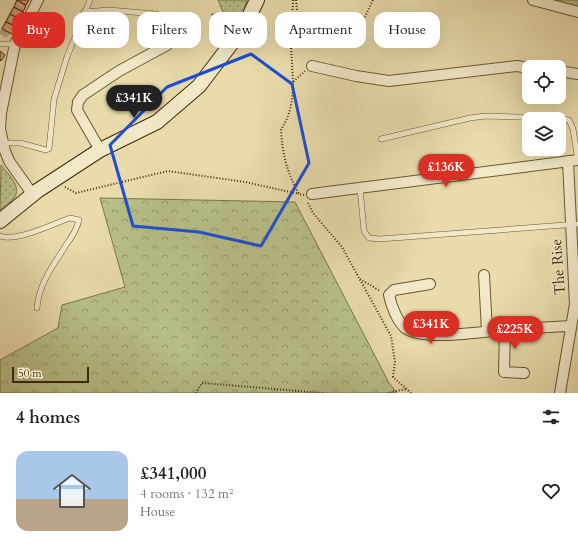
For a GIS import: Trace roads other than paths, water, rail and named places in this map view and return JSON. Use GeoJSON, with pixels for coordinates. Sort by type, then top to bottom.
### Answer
{"type":"FeatureCollection","features":[{"type":"Feature","properties":{"kind":"main road"},"geometry":{"type":"LineString","coordinates":[[0,222],[53,180],[100,150],[157,122],[199,86],[244,27],[257,0]]}},
{"type":"Feature","properties":{"kind":"street"},"geometry":{"type":"LineString","coordinates":[[32,12],[38,0]]}},
{"type":"Feature","properties":{"kind":"street"},"geometry":{"type":"LineString","coordinates":[[533,0],[578,12]]}},
{"type":"Feature","properties":{"kind":"street"},"geometry":{"type":"LineString","coordinates":[[13,48],[4,72],[0,129],[3,149],[9,161],[33,195]]}},
{"type":"Feature","properties":{"kind":"street"},"geometry":{"type":"LineString","coordinates":[[100,150],[77,110],[78,102],[83,94],[119,71],[160,48]]}},
{"type":"Feature","properties":{"kind":"street"},"geometry":{"type":"LineString","coordinates":[[312,66],[356,76],[389,80],[510,67],[522,68]]}},
{"type":"Feature","properties":{"kind":"street"},"geometry":{"type":"LineString","coordinates":[[566,73],[578,74]]}},
{"type":"Feature","properties":{"kind":"street"},"geometry":{"type":"LineString","coordinates":[[312,194],[575,160]]}},
{"type":"Feature","properties":{"kind":"street","name":"The Rise"},"geometry":{"type":"LineString","coordinates":[[560,393],[570,326],[575,304],[575,160]]}},
{"type":"Feature","properties":{"kind":"street"},"geometry":{"type":"LineString","coordinates":[[484,275],[487,331]]}},
{"type":"Feature","properties":{"kind":"street"},"geometry":{"type":"LineString","coordinates":[[430,284],[394,290],[389,295],[391,308],[405,328],[425,334],[454,335],[487,331],[570,326]]}},
{"type":"Feature","properties":{"kind":"street"},"geometry":{"type":"LineString","coordinates":[[505,330],[504,372],[524,373]]}},
{"type":"Feature","properties":{"kind":"lane"},"geometry":{"type":"LineString","coordinates":[[84,12],[90,0]]}},
{"type":"Feature","properties":{"kind":"lane"},"geometry":{"type":"LineString","coordinates":[[84,12],[109,10],[137,12]]}},
{"type":"Feature","properties":{"kind":"lane"},"geometry":{"type":"LineString","coordinates":[[3,149],[20,143],[46,150],[49,149],[54,99],[73,41]]}},
{"type":"Feature","properties":{"kind":"lane"},"geometry":{"type":"LineString","coordinates":[[0,44],[12,44]]}},
{"type":"Feature","properties":{"kind":"lane"},"geometry":{"type":"LineString","coordinates":[[381,139],[470,118],[485,116],[558,118],[568,120],[573,129],[575,160]]}},
{"type":"Feature","properties":{"kind":"lane"},"geometry":{"type":"LineString","coordinates":[[360,188],[364,231],[369,238],[388,239],[574,224]]}},
{"type":"Feature","properties":{"kind":"lane"},"geometry":{"type":"LineString","coordinates":[[0,236],[5,238],[17,237],[70,218],[79,220],[71,237],[43,281],[38,294],[37,308]]}}]}
